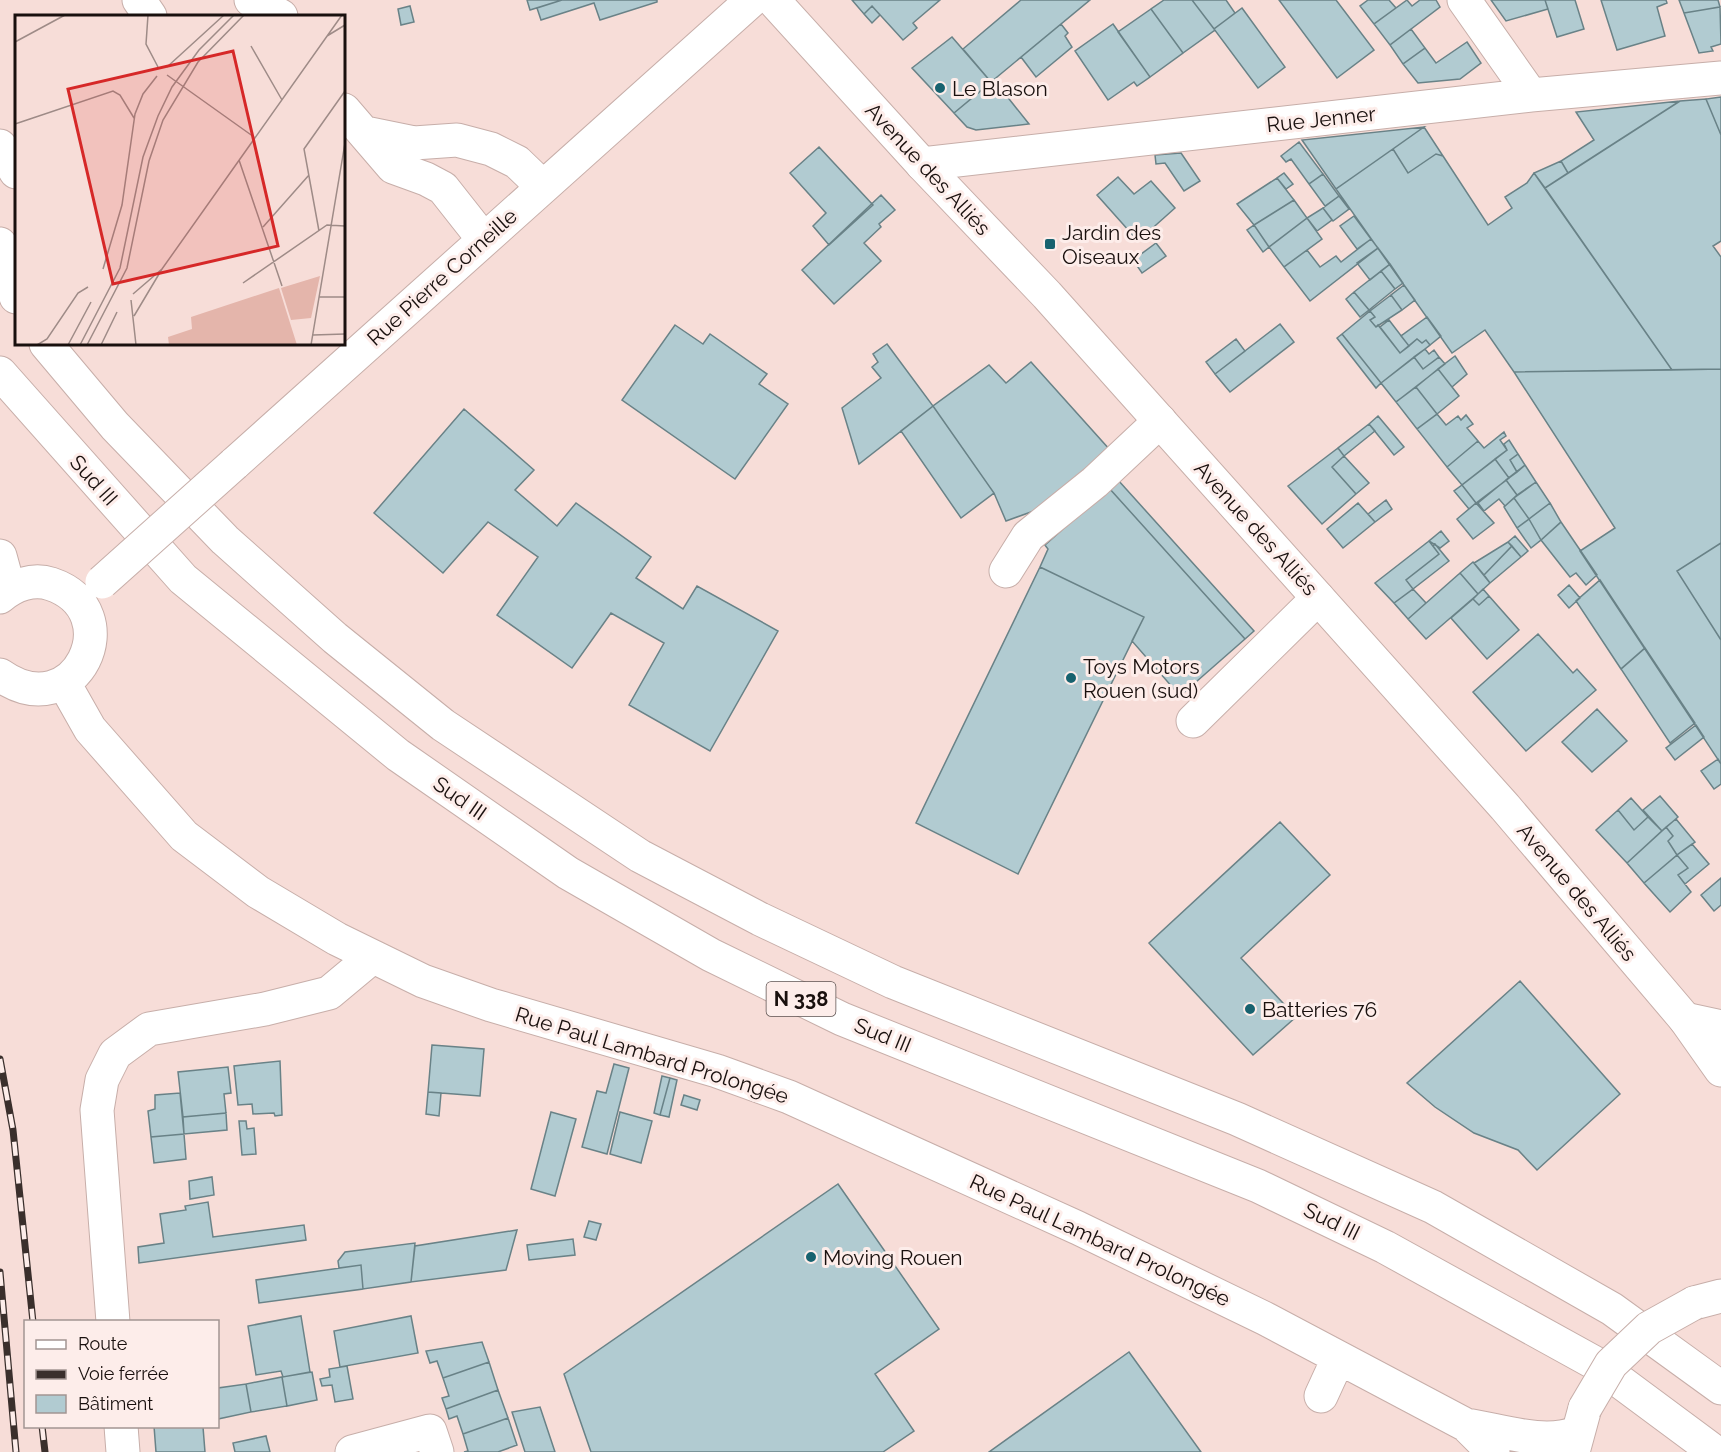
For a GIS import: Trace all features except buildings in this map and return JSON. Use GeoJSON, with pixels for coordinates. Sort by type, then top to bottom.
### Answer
{"type":"FeatureCollection","features":[{"type":"Feature","properties":{"kind":"main road"},"geometry":{"type":"LineString","coordinates":[[139,0],[149,15]]}},
{"type":"Feature","properties":{"kind":"main road"},"geometry":{"type":"LineString","coordinates":[[251,0],[279,15]]}},
{"type":"Feature","properties":{"kind":"main road","name":"Rue Pierre Corneille"},"geometry":{"type":"LineString","coordinates":[[89,591],[752,0]]}},
{"type":"Feature","properties":{"kind":"main road","name":"Avenue des Alliés"},"geometry":{"type":"LineString","coordinates":[[773,0],[922,164],[1047,295],[1504,807],[1685,1019],[1721,1070]]}},
{"type":"Feature","properties":{"kind":"main road"},"geometry":{"type":"LineString","coordinates":[[1464,0],[1531,95]]}},
{"type":"Feature","properties":{"kind":"main road","name":"Rue Jenner"},"geometry":{"type":"LineString","coordinates":[[922,164],[1531,95],[1721,78]]}},
{"type":"Feature","properties":{"kind":"main road"},"geometry":{"type":"LineString","coordinates":[[345,111],[393,167],[443,188],[484,240]]}},
{"type":"Feature","properties":{"kind":"main road"},"geometry":{"type":"LineString","coordinates":[[365,133],[414,143],[457,140],[491,149],[517,162],[543,187]]}},
{"type":"Feature","properties":{"kind":"main road"},"geometry":{"type":"LineString","coordinates":[[0,146],[15,170]]}},
{"type":"Feature","properties":{"kind":"main road"},"geometry":{"type":"LineString","coordinates":[[0,244],[15,294]]}},
{"type":"Feature","properties":{"kind":"main road"},"geometry":{"type":"LineString","coordinates":[[0,284],[15,306]]}},
{"type":"Feature","properties":{"kind":"main road","name":"N 338"},"geometry":{"type":"LineString","coordinates":[[47,345],[115,426],[225,540],[335,638],[443,725],[640,856],[760,919],[893,982],[1237,1119],[1433,1207],[1612,1309],[1721,1388]]}},
{"type":"Feature","properties":{"kind":"main road","name":"Sud III"},"geometry":{"type":"LineString","coordinates":[[0,373],[183,579],[398,755],[568,873],[711,955],[842,1019],[1258,1186],[1385,1247],[1595,1363],[1715,1452]]}},
{"type":"Feature","properties":{"kind":"main road"},"geometry":{"type":"LineString","coordinates":[[1006,571],[1028,536],[1095,482],[1160,422]]}},
{"type":"Feature","properties":{"kind":"main road"},"geometry":{"type":"LineString","coordinates":[[0,556],[4,593],[27,583],[45,582],[62,588],[89,591],[86,612],[91,628],[91,644],[86,659],[77,672],[64,682],[49,689],[31,690],[14,685],[0,675]]}},
{"type":"Feature","properties":{"kind":"main road"},"geometry":{"type":"LineString","coordinates":[[1193,721],[1318,598]]}},
{"type":"Feature","properties":{"kind":"main road","name":"Rue Paul Lambard Prolongée"},"geometry":{"type":"LineString","coordinates":[[64,682],[90,729],[184,836],[258,892],[371,958],[423,981],[491,1005],[695,1064],[789,1097],[1078,1228],[1266,1319],[1466,1425]]}},
{"type":"Feature","properties":{"kind":"main road"},"geometry":{"type":"LineString","coordinates":[[113,1320],[97,1110],[102,1080],[115,1054],[149,1029],[265,1009],[329,993],[371,958]]}},
{"type":"Feature","properties":{"kind":"main road"},"geometry":{"type":"LineString","coordinates":[[1685,1019],[1721,1027]]}},
{"type":"Feature","properties":{"kind":"main road"},"geometry":{"type":"LineString","coordinates":[[1466,1425],[1545,1438],[1563,1438],[1578,1431],[1611,1364],[1649,1328],[1707,1300]]}},
{"type":"Feature","properties":{"kind":"main road"},"geometry":{"type":"LineString","coordinates":[[1321,1396],[1338,1359]]}},
{"type":"Feature","properties":{"kind":"main road"},"geometry":{"type":"LineString","coordinates":[[1466,1425],[1493,1452]]}},
{"type":"Feature","properties":{"kind":"main road"},"geometry":{"type":"LineString","coordinates":[[121,1428],[123,1452]]}},
{"type":"Feature","properties":{"kind":"main road"},"geometry":{"type":"LineString","coordinates":[[352,1452],[430,1431],[437,1452]]}},
{"type":"Feature","properties":{"kind":"railway"},"geometry":{"type":"LineString","coordinates":[[0,1059],[13,1130],[33,1320]]}},
{"type":"Feature","properties":{"kind":"railway"},"geometry":{"type":"LineString","coordinates":[[0,1272],[16,1452]]}},
{"type":"Feature","properties":{"kind":"railway"},"geometry":{"type":"LineString","coordinates":[[42,1428],[45,1452]]}},
{"type":"Feature","properties":{"kind":"place","name":"Le Blason"},"geometry":{"type":"Point","coordinates":[940,88]}},
{"type":"Feature","properties":{"kind":"place","name":"Jardin des Oiseaux"},"geometry":{"type":"Point","coordinates":[1050,244]}},
{"type":"Feature","properties":{"kind":"place","name":"Toys Motors Rouen (sud)"},"geometry":{"type":"Point","coordinates":[1071,678]}},
{"type":"Feature","properties":{"kind":"place","name":"Batteries 76"},"geometry":{"type":"Point","coordinates":[1250,1009]}},
{"type":"Feature","properties":{"kind":"place","name":"Moving Rouen"},"geometry":{"type":"Point","coordinates":[811,1257]}}]}
